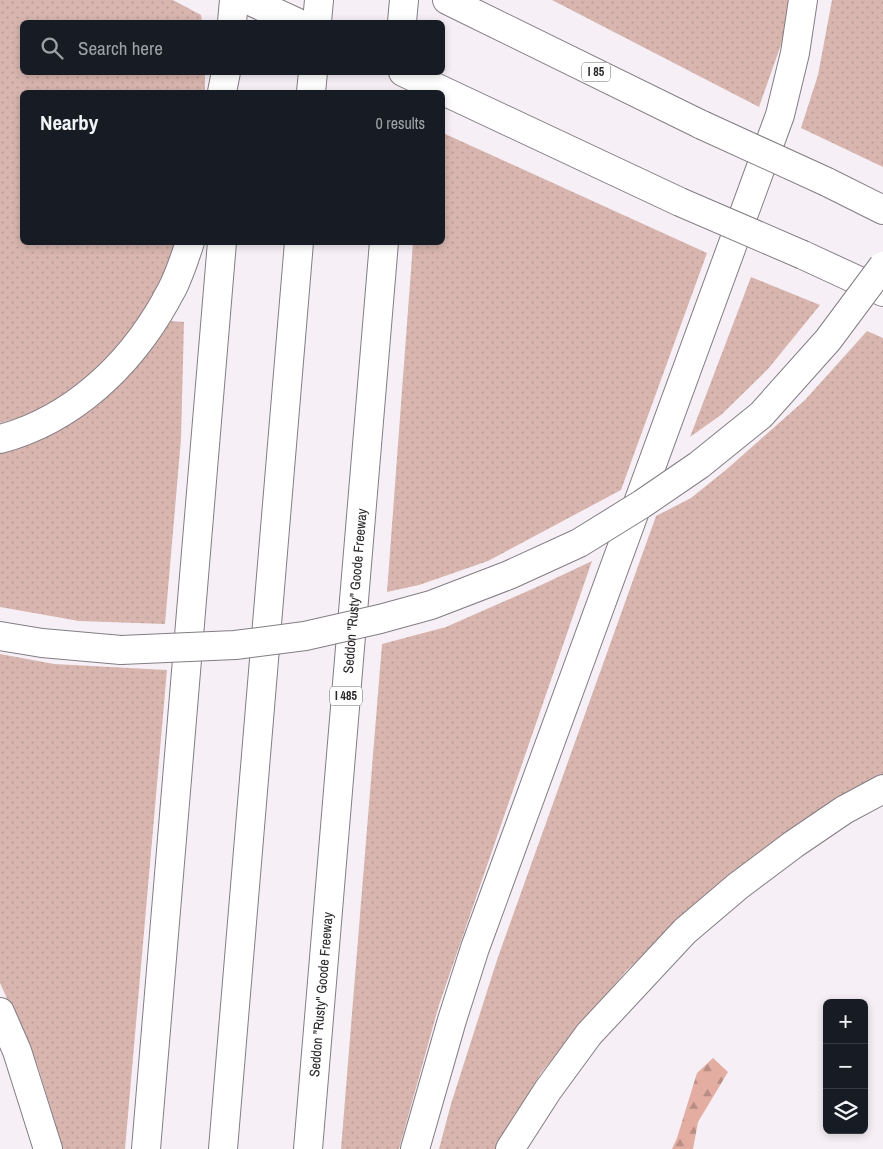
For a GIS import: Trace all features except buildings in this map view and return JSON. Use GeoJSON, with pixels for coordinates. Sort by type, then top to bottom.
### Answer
{"type":"FeatureCollection","features":[{"type":"Feature","properties":{"kind":"highway"},"geometry":{"type":"LineString","coordinates":[[232,20],[234,0]]}},
{"type":"Feature","properties":{"kind":"highway"},"geometry":{"type":"LineString","coordinates":[[248,0],[292,20]]}},
{"type":"Feature","properties":{"kind":"highway"},"geometry":{"type":"LineString","coordinates":[[317,20],[319,0]]}},
{"type":"Feature","properties":{"kind":"highway","name":"I 85"},"geometry":{"type":"LineString","coordinates":[[447,0],[702,125],[827,182],[883,210]]}},
{"type":"Feature","properties":{"kind":"highway"},"geometry":{"type":"LineString","coordinates":[[415,1149],[478,940],[780,115],[795,52],[804,0]]}},
{"type":"Feature","properties":{"kind":"highway"},"geometry":{"type":"LineString","coordinates":[[222,90],[226,75]]}},
{"type":"Feature","properties":{"kind":"highway"},"geometry":{"type":"LineString","coordinates":[[227,75],[228,90]]}},
{"type":"Feature","properties":{"kind":"highway"},"geometry":{"type":"LineString","coordinates":[[311,90],[313,75]]}},
{"type":"Feature","properties":{"kind":"highway"},"geometry":{"type":"LineString","coordinates":[[396,90],[398,75]]}},
{"type":"Feature","properties":{"kind":"highway"},"geometry":{"type":"LineString","coordinates":[[408,75],[440,90]]}},
{"type":"Feature","properties":{"kind":"highway"},"geometry":{"type":"LineString","coordinates":[[445,92],[680,202],[883,292]]}},
{"type":"Feature","properties":{"kind":"highway"},"geometry":{"type":"LineString","coordinates":[[0,439],[13,436],[48,420],[76,404],[101,384],[120,365],[132,352],[154,320],[177,279],[189,245]]}},
{"type":"Feature","properties":{"kind":"highway"},"geometry":{"type":"LineString","coordinates":[[146,1149],[222,245]]}},
{"type":"Feature","properties":{"kind":"highway"},"geometry":{"type":"LineString","coordinates":[[223,1149],[299,245]]}},
{"type":"Feature","properties":{"kind":"highway","name":"Seddon \"Rusty\" Goode Freeway"},"geometry":{"type":"LineString","coordinates":[[308,1149],[384,245]]}},
{"type":"Feature","properties":{"kind":"highway"},"geometry":{"type":"LineString","coordinates":[[0,636],[120,650],[235,645],[305,636],[380,619],[430,605],[509,575],[579,543],[642,504],[699,465],[760,415],[828,340],[883,266]]}},
{"type":"Feature","properties":{"kind":"highway"},"geometry":{"type":"LineString","coordinates":[[510,1149],[548,1090],[589,1034],[684,931],[738,886],[794,844],[844,810],[883,789]]}},
{"type":"Feature","properties":{"kind":"highway"},"geometry":{"type":"LineString","coordinates":[[0,1012],[17,1051],[48,1149]]}},
{"type":"Feature","properties":{"kind":"shaded area"},"geometry":{"type":"Polygon","coordinates":[[[0,0],[173,0],[201,15],[202,20],[20,20],[20,75],[205,75],[205,90],[20,90],[20,245],[177,245],[148,310],[114,354],[98,370],[62,397],[22,417],[0,423],[0,0]]]}},
{"type":"Feature","properties":{"kind":"shaded area"},"geometry":{"type":"Polygon","coordinates":[[[552,0],[790,0],[783,39],[759,107],[552,0]]]}},
{"type":"Feature","properties":{"kind":"shaded area"},"geometry":{"type":"Polygon","coordinates":[[[832,0],[883,0],[883,167],[801,128],[818,75],[832,0]]]}},
{"type":"Feature","properties":{"kind":"shaded area"},"geometry":{"type":"Polygon","coordinates":[[[445,134],[707,253],[621,490],[488,561],[419,585],[387,592],[413,245],[445,245],[445,134]]]}},
{"type":"Feature","properties":{"kind":"shaded area"},"geometry":{"type":"Polygon","coordinates":[[[751,277],[820,305],[768,369],[721,415],[690,437],[751,277]]]}},
{"type":"Feature","properties":{"kind":"shaded area"},"geometry":{"type":"Polygon","coordinates":[[[171,321],[184,322],[181,439],[165,624],[79,621],[0,607],[0,452],[82,414],[111,393],[135,369],[171,321]]]}},
{"type":"Feature","properties":{"kind":"shaded area"},"geometry":{"type":"Polygon","coordinates":[[[867,331],[883,338],[883,776],[836,799],[729,875],[627,970],[541,1073],[497,1149],[439,1149],[451,1104],[498,957],[656,516],[691,498],[727,469],[805,400],[867,331]]]}},
{"type":"Feature","properties":{"kind":"shaded area"},"geometry":{"type":"Polygon","coordinates":[[[592,561],[439,1005],[399,1149],[341,1149],[382,644],[446,627],[592,561]]]}},
{"type":"Feature","properties":{"kind":"shaded area"},"geometry":{"type":"Polygon","coordinates":[[[0,654],[54,664],[167,670],[125,1149],[63,1149],[38,1067],[0,983],[0,654]]]}},
{"type":"Feature","properties":{"kind":"green space"},"geometry":{"type":"Polygon","coordinates":[[[713,1058],[728,1072],[698,1122],[693,1149],[672,1149],[697,1073],[713,1058]]]}}]}
